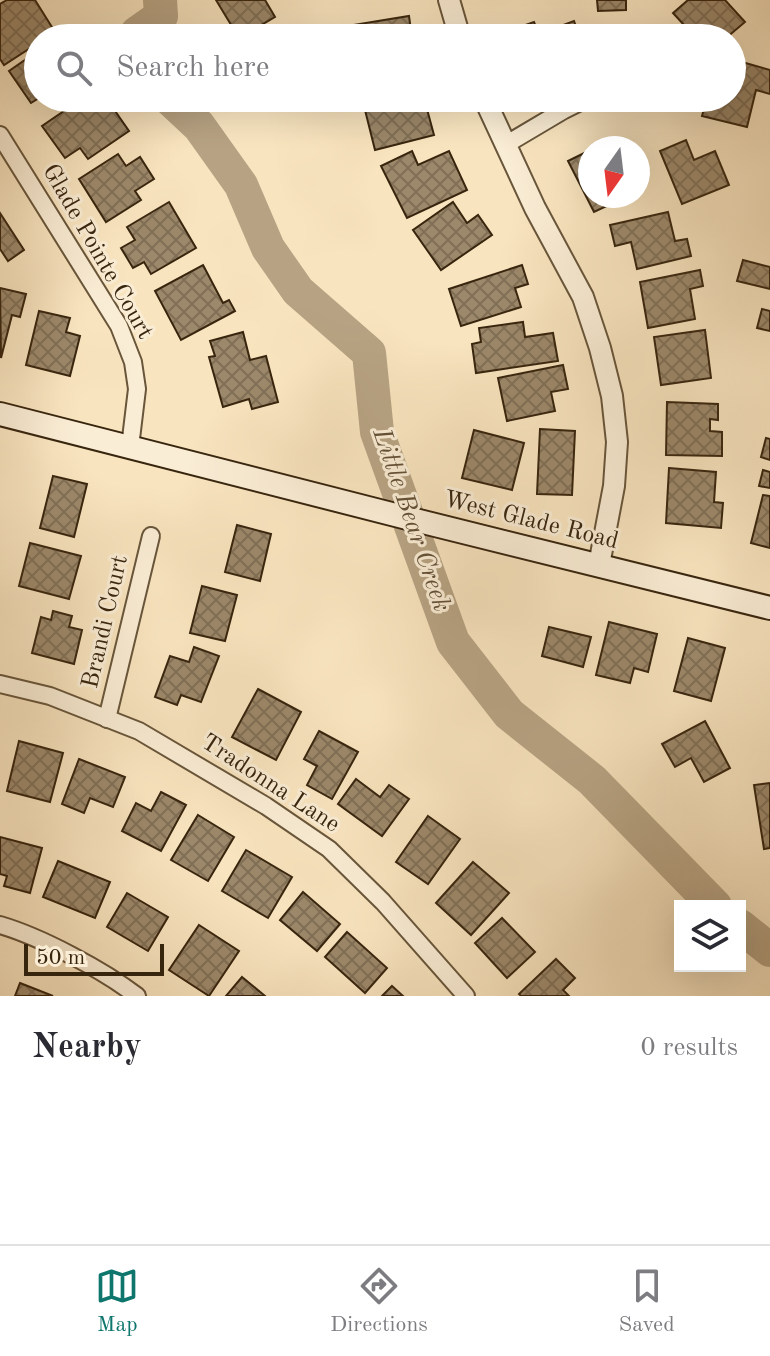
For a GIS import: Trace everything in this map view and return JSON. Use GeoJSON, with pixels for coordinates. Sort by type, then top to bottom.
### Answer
{"type":"FeatureCollection","features":[{"type":"Feature","properties":{"kind":"main road","name":"West Glade Road"},"geometry":{"type":"LineString","coordinates":[[0,414],[770,608]]}},
{"type":"Feature","properties":{"kind":"street"},"geometry":{"type":"LineString","coordinates":[[449,0],[456,24]]}},
{"type":"Feature","properties":{"kind":"street"},"geometry":{"type":"LineString","coordinates":[[490,112],[535,208],[583,297],[612,396],[617,442],[614,486],[599,565]]}},
{"type":"Feature","properties":{"kind":"street"},"geometry":{"type":"LineString","coordinates":[[505,145],[561,112]]}},
{"type":"Feature","properties":{"kind":"street","name":"Glade Pointe Court"},"geometry":{"type":"LineString","coordinates":[[0,135],[119,326],[133,362],[137,389],[130,447]]}},
{"type":"Feature","properties":{"kind":"street","name":"Brandi Court"},"geometry":{"type":"LineString","coordinates":[[107,719],[151,536]]}},
{"type":"Feature","properties":{"kind":"street","name":"Tradonna Lane"},"geometry":{"type":"LineString","coordinates":[[0,684],[50,696],[139,731],[266,806],[329,849],[383,902],[466,996]]}},
{"type":"Feature","properties":{"kind":"street"},"geometry":{"type":"LineString","coordinates":[[0,925],[68,955],[137,996]]}},
{"type":"Feature","properties":{"kind":"building"},"geometry":{"type":"Polygon","coordinates":[[[7,0],[35,0],[50,24],[24,24],[24,52],[4,65],[0,59],[0,4],[7,0]]]}},
{"type":"Feature","properties":{"kind":"building"},"geometry":{"type":"Polygon","coordinates":[[[216,0],[265,0],[275,17],[263,24],[231,24],[216,0]]]}},
{"type":"Feature","properties":{"kind":"building"},"geometry":{"type":"Polygon","coordinates":[[[597,0],[626,0],[626,10],[598,11],[597,0]]]}},
{"type":"Feature","properties":{"kind":"building"},"geometry":{"type":"Polygon","coordinates":[[[688,0],[725,0],[745,22],[683,24],[673,13],[688,0]]]}},
{"type":"Feature","properties":{"kind":"building"},"geometry":{"type":"Polygon","coordinates":[[[409,16],[410,24],[359,24],[409,16]]]}},
{"type":"Feature","properties":{"kind":"building"},"geometry":{"type":"Polygon","coordinates":[[[24,61],[24,93],[9,71],[24,61]]]}},
{"type":"Feature","properties":{"kind":"building"},"geometry":{"type":"Polygon","coordinates":[[[746,63],[770,70],[770,94],[756,90],[747,127],[702,116],[703,112],[746,112],[746,63]]]}},
{"type":"Feature","properties":{"kind":"building"},"geometry":{"type":"Polygon","coordinates":[[[62,112],[116,112],[129,131],[88,159],[80,148],[65,158],[42,126],[62,112]]]}},
{"type":"Feature","properties":{"kind":"building"},"geometry":{"type":"Polygon","coordinates":[[[366,112],[428,112],[434,135],[375,150],[366,112]]]}},
{"type":"Feature","properties":{"kind":"building"},"geometry":{"type":"Polygon","coordinates":[[[686,140],[694,160],[715,151],[729,185],[682,204],[660,151],[686,140]]]}},
{"type":"Feature","properties":{"kind":"building"},"geometry":{"type":"Polygon","coordinates":[[[412,151],[418,165],[449,151],[467,190],[407,218],[381,166],[412,151]]]}},
{"type":"Feature","properties":{"kind":"building"},"geometry":{"type":"Polygon","coordinates":[[[118,154],[126,166],[140,157],[154,179],[135,191],[141,200],[106,222],[79,179],[118,154]]]}},
{"type":"Feature","properties":{"kind":"building"},"geometry":{"type":"Polygon","coordinates":[[[578,156],[578,181],[568,161],[578,156]]]}},
{"type":"Feature","properties":{"kind":"building"},"geometry":{"type":"Polygon","coordinates":[[[169,202],[196,248],[151,274],[144,262],[133,268],[121,248],[135,240],[127,227],[169,202]]]}},
{"type":"Feature","properties":{"kind":"building"},"geometry":{"type":"Polygon","coordinates":[[[453,202],[467,223],[478,215],[492,235],[441,270],[413,230],[453,202]]]}},
{"type":"Feature","properties":{"kind":"building"},"geometry":{"type":"Polygon","coordinates":[[[668,212],[675,241],[687,239],[691,256],[637,269],[631,242],[615,246],[610,225],[668,212]]]}},
{"type":"Feature","properties":{"kind":"building"},"geometry":{"type":"Polygon","coordinates":[[[0,213],[24,250],[8,261],[0,249],[0,213]]]}},
{"type":"Feature","properties":{"kind":"building"},"geometry":{"type":"Polygon","coordinates":[[[743,260],[770,267],[770,289],[737,281],[743,260]]]}},
{"type":"Feature","properties":{"kind":"building"},"geometry":{"type":"Polygon","coordinates":[[[203,265],[223,303],[229,300],[235,311],[181,340],[155,291],[203,265]]]}},
{"type":"Feature","properties":{"kind":"building"},"geometry":{"type":"Polygon","coordinates":[[[522,265],[528,284],[515,288],[521,307],[461,326],[449,289],[522,265]]]}},
{"type":"Feature","properties":{"kind":"building"},"geometry":{"type":"Polygon","coordinates":[[[700,270],[703,286],[690,289],[695,319],[648,328],[640,282],[700,270]]]}},
{"type":"Feature","properties":{"kind":"building"},"geometry":{"type":"Polygon","coordinates":[[[0,288],[26,294],[20,317],[12,315],[1,358],[0,288]]]}},
{"type":"Feature","properties":{"kind":"building"},"geometry":{"type":"Polygon","coordinates":[[[762,309],[770,311],[770,331],[757,328],[762,309]]]}},
{"type":"Feature","properties":{"kind":"building"},"geometry":{"type":"Polygon","coordinates":[[[39,311],[70,318],[66,332],[80,336],[70,376],[26,365],[39,311]]]}},
{"type":"Feature","properties":{"kind":"building"},"geometry":{"type":"Polygon","coordinates":[[[523,322],[525,337],[553,333],[558,361],[476,373],[472,344],[481,342],[479,328],[523,322]]]}},
{"type":"Feature","properties":{"kind":"building"},"geometry":{"type":"Polygon","coordinates":[[[705,330],[711,378],[661,385],[654,337],[705,330]]]}},
{"type":"Feature","properties":{"kind":"building"},"geometry":{"type":"Polygon","coordinates":[[[243,332],[250,360],[266,356],[278,402],[252,409],[249,399],[223,407],[209,357],[215,356],[210,341],[243,332]]]}},
{"type":"Feature","properties":{"kind":"building"},"geometry":{"type":"Polygon","coordinates":[[[563,365],[568,389],[551,392],[555,411],[507,421],[498,378],[563,365]]]}},
{"type":"Feature","properties":{"kind":"building"},"geometry":{"type":"Polygon","coordinates":[[[667,402],[718,404],[718,420],[710,419],[710,431],[722,432],[722,456],[666,455],[667,402]]]}},
{"type":"Feature","properties":{"kind":"building"},"geometry":{"type":"Polygon","coordinates":[[[540,429],[575,431],[572,495],[537,494],[540,429]]]}},
{"type":"Feature","properties":{"kind":"building"},"geometry":{"type":"Polygon","coordinates":[[[474,430],[524,443],[512,490],[462,478],[474,430]]]}},
{"type":"Feature","properties":{"kind":"building"},"geometry":{"type":"Polygon","coordinates":[[[766,438],[770,439],[770,460],[761,457],[766,438]]]}},
{"type":"Feature","properties":{"kind":"building"},"geometry":{"type":"Polygon","coordinates":[[[669,468],[716,472],[714,502],[723,503],[721,528],[666,523],[669,468]]]}},
{"type":"Feature","properties":{"kind":"building"},"geometry":{"type":"Polygon","coordinates":[[[763,470],[770,472],[770,488],[759,486],[763,470]]]}},
{"type":"Feature","properties":{"kind":"building"},"geometry":{"type":"Polygon","coordinates":[[[53,476],[87,484],[74,537],[40,528],[53,476]]]}},
{"type":"Feature","properties":{"kind":"building"},"geometry":{"type":"Polygon","coordinates":[[[763,495],[770,496],[770,548],[751,543],[763,495]]]}},
{"type":"Feature","properties":{"kind":"building"},"geometry":{"type":"Polygon","coordinates":[[[237,525],[271,534],[260,581],[225,572],[237,525]]]}},
{"type":"Feature","properties":{"kind":"building"},"geometry":{"type":"Polygon","coordinates":[[[30,543],[81,556],[69,599],[19,586],[30,543]]]}},
{"type":"Feature","properties":{"kind":"building"},"geometry":{"type":"Polygon","coordinates":[[[202,586],[237,595],[225,641],[190,633],[202,586]]]}},
{"type":"Feature","properties":{"kind":"building"},"geometry":{"type":"Polygon","coordinates":[[[53,611],[72,616],[69,627],[82,630],[74,664],[32,653],[41,617],[51,620],[53,611]]]}},
{"type":"Feature","properties":{"kind":"building"},"geometry":{"type":"Polygon","coordinates":[[[609,622],[657,634],[648,672],[634,668],[630,683],[596,675],[609,622]]]}},
{"type":"Feature","properties":{"kind":"building"},"geometry":{"type":"Polygon","coordinates":[[[549,627],[591,637],[583,667],[542,656],[549,627]]]}},
{"type":"Feature","properties":{"kind":"building"},"geometry":{"type":"Polygon","coordinates":[[[688,638],[725,648],[711,701],[674,691],[688,638]]]}},
{"type":"Feature","properties":{"kind":"building"},"geometry":{"type":"Polygon","coordinates":[[[194,647],[219,656],[201,702],[181,695],[177,705],[155,697],[170,656],[189,662],[194,647]]]}},
{"type":"Feature","properties":{"kind":"building"},"geometry":{"type":"Polygon","coordinates":[[[258,689],[301,712],[276,760],[232,737],[258,689]]]}},
{"type":"Feature","properties":{"kind":"building"},"geometry":{"type":"Polygon","coordinates":[[[705,721],[730,768],[704,782],[691,758],[675,767],[662,744],[705,721]]]}},
{"type":"Feature","properties":{"kind":"building"},"geometry":{"type":"Polygon","coordinates":[[[319,731],[358,752],[332,799],[307,785],[317,766],[304,759],[319,731]]]}},
{"type":"Feature","properties":{"kind":"building"},"geometry":{"type":"Polygon","coordinates":[[[19,741],[63,753],[50,802],[7,791],[19,741]]]}},
{"type":"Feature","properties":{"kind":"building"},"geometry":{"type":"Polygon","coordinates":[[[79,759],[125,777],[113,807],[90,798],[84,813],[62,804],[79,759]]]}},
{"type":"Feature","properties":{"kind":"building"},"geometry":{"type":"Polygon","coordinates":[[[356,779],[380,797],[389,785],[409,799],[382,836],[338,804],[356,779]]]}},
{"type":"Feature","properties":{"kind":"building"},"geometry":{"type":"Polygon","coordinates":[[[770,783],[770,848],[764,849],[754,785],[770,783]]]}},
{"type":"Feature","properties":{"kind":"building"},"geometry":{"type":"Polygon","coordinates":[[[161,792],[186,805],[161,851],[122,831],[136,803],[151,811],[161,792]]]}},
{"type":"Feature","properties":{"kind":"building"},"geometry":{"type":"Polygon","coordinates":[[[198,815],[234,837],[208,881],[171,860],[198,815]]]}},
{"type":"Feature","properties":{"kind":"building"},"geometry":{"type":"Polygon","coordinates":[[[428,816],[460,839],[428,884],[396,862],[428,816]]]}},
{"type":"Feature","properties":{"kind":"building"},"geometry":{"type":"Polygon","coordinates":[[[0,837],[42,848],[30,893],[4,886],[7,876],[0,874],[0,837]]]}},
{"type":"Feature","properties":{"kind":"building"},"geometry":{"type":"Polygon","coordinates":[[[246,850],[292,877],[268,918],[222,891],[246,850]]]}},
{"type":"Feature","properties":{"kind":"building"},"geometry":{"type":"Polygon","coordinates":[[[58,861],[110,882],[95,918],[43,897],[58,861]]]}},
{"type":"Feature","properties":{"kind":"building"},"geometry":{"type":"Polygon","coordinates":[[[473,862],[509,893],[471,935],[436,903],[473,862]]]}},
{"type":"Feature","properties":{"kind":"building"},"geometry":{"type":"Polygon","coordinates":[[[303,892],[340,924],[317,951],[280,920],[303,892]]]}},
{"type":"Feature","properties":{"kind":"building"},"geometry":{"type":"Polygon","coordinates":[[[127,893],[168,917],[148,951],[107,927],[127,893]]]}},
{"type":"Feature","properties":{"kind":"building"},"geometry":{"type":"Polygon","coordinates":[[[502,918],[535,952],[507,978],[475,943],[502,918]]]}},
{"type":"Feature","properties":{"kind":"building"},"geometry":{"type":"Polygon","coordinates":[[[199,925],[239,951],[209,996],[169,970],[199,925]]]}},
{"type":"Feature","properties":{"kind":"building"},"geometry":{"type":"Polygon","coordinates":[[[347,932],[387,968],[365,993],[325,957],[347,932]]]}},
{"type":"Feature","properties":{"kind":"building"},"geometry":{"type":"Polygon","coordinates":[[[556,959],[575,978],[563,990],[569,996],[519,994],[556,959]]]}},
{"type":"Feature","properties":{"kind":"building"},"geometry":{"type":"Polygon","coordinates":[[[242,977],[265,996],[226,996],[242,977]]]}},
{"type":"Feature","properties":{"kind":"building"},"geometry":{"type":"Polygon","coordinates":[[[20,983],[53,996],[15,996],[20,983]]]}},
{"type":"Feature","properties":{"kind":"building"},"geometry":{"type":"Polygon","coordinates":[[[392,986],[403,996],[382,996],[392,986]]]}},
{"type":"Feature","properties":{"kind":"waterway","name":"Little Bear Creek"},"geometry":{"type":"LineString","coordinates":[[150,24],[161,16],[160,0]]}},
{"type":"Feature","properties":{"kind":"waterway","name":"Little Bear Creek"},"geometry":{"type":"LineString","coordinates":[[184,112],[199,126],[241,185],[268,248],[298,291],[369,353],[377,432],[453,642],[509,714],[592,780],[709,900]]}},
{"type":"Feature","properties":{"kind":"waterway","name":"Little Bear Creek"},"geometry":{"type":"LineString","coordinates":[[746,931],[770,950]]}}]}
